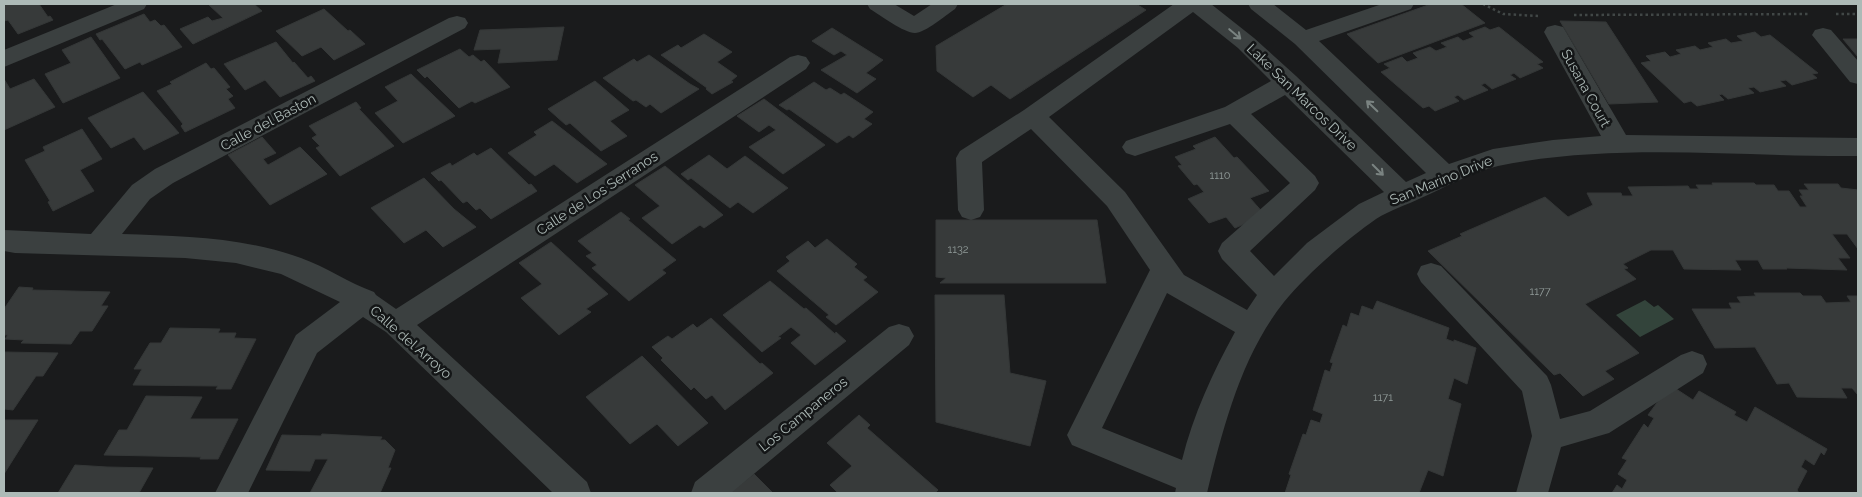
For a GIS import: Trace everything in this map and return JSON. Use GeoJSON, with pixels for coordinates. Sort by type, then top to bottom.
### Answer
{"type":"FeatureCollection","features":[{"type":"Feature","properties":{"kind":"street"},"geometry":{"type":"LineString","coordinates":[[4,59],[136,4]]}},
{"type":"Feature","properties":{"kind":"street"},"geometry":{"type":"LineString","coordinates":[[878,4],[915,26],[947,4]]}},
{"type":"Feature","properties":{"kind":"street"},"geometry":{"type":"LineString","coordinates":[[971,210],[969,158],[1033,116],[1189,4]]}},
{"type":"Feature","properties":{"kind":"street","name":"Lake San Marcos Drive"},"geometry":{"type":"LineString","coordinates":[[1197,4],[1246,43],[1402,194]]}},
{"type":"Feature","properties":{"kind":"street"},"geometry":{"type":"LineString","coordinates":[[1260,4],[1303,38],[1445,176]]}},
{"type":"Feature","properties":{"kind":"street"},"geometry":{"type":"LineString","coordinates":[[1303,38],[1403,4]]}},
{"type":"Feature","properties":{"kind":"street","name":"Susana Court"},"geometry":{"type":"LineString","coordinates":[[1555,21],[1618,144]]}},
{"type":"Feature","properties":{"kind":"street"},"geometry":{"type":"LineString","coordinates":[[1824,21],[1858,76]]}},
{"type":"Feature","properties":{"kind":"street","name":"Calle del Baston"},"geometry":{"type":"LineString","coordinates":[[98,245],[142,192],[164,176],[457,23]]}},
{"type":"Feature","properties":{"kind":"street","name":"Calle de Los Serranos"},"geometry":{"type":"LineString","coordinates":[[396,324],[798,63]]}},
{"type":"Feature","properties":{"kind":"street"},"geometry":{"type":"LineString","coordinates":[[1135,147],[1234,112],[1288,82]]}},
{"type":"Feature","properties":{"kind":"street"},"geometry":{"type":"LineString","coordinates":[[1234,112],[1306,183],[1232,251],[1274,294]]}},
{"type":"Feature","properties":{"kind":"street"},"geometry":{"type":"LineString","coordinates":[[1033,116],[1116,199],[1174,283],[1252,327]]}},
{"type":"Feature","properties":{"kind":"street","name":"San Marino Drive"},"geometry":{"type":"LineString","coordinates":[[1193,487],[1202,445],[1227,376],[1252,327],[1274,294],[1317,251],[1368,211],[1402,194],[1494,158],[1553,150],[1618,144],[1858,147]]}},
{"type":"Feature","properties":{"kind":"street","name":"Calle del Arroyo"},"geometry":{"type":"LineString","coordinates":[[7,246],[189,247],[254,255],[305,271],[364,300],[396,324],[575,493]]}},
{"type":"Feature","properties":{"kind":"street"},"geometry":{"type":"LineString","coordinates":[[1164,269],[1083,435],[1193,487]]}},
{"type":"Feature","properties":{"kind":"street"},"geometry":{"type":"LineString","coordinates":[[1431,274],[1536,385],[1548,436],[1532,493]]}},
{"type":"Feature","properties":{"kind":"street"},"geometry":{"type":"LineString","coordinates":[[231,493],[306,344],[364,300]]}},
{"type":"Feature","properties":{"kind":"street","name":"Los Campaneros"},"geometry":{"type":"LineString","coordinates":[[706,493],[899,336]]}},
{"type":"Feature","properties":{"kind":"street"},"geometry":{"type":"LineString","coordinates":[[1548,436],[1598,423],[1692,364]]}},
{"type":"Feature","properties":{"kind":"path"},"geometry":{"type":"LineString","coordinates":[[1483,4],[1493,11],[1506,16],[1555,21],[1824,21],[1858,14]]}},
{"type":"Feature","properties":{"kind":"shaded area"},"geometry":{"type":"Polygon","coordinates":[[[1645,300],[1654,307],[1658,305],[1674,319],[1640,337],[1616,315],[1645,300]]]}},
{"type":"Feature","properties":{"kind":"building"},"geometry":{"type":"Polygon","coordinates":[[[4,4],[39,4],[48,17],[50,16],[53,20],[18,34],[8,20],[4,21],[4,4]]]}},
{"type":"Feature","properties":{"kind":"building"},"geometry":{"type":"Polygon","coordinates":[[[208,4],[254,4],[262,11],[193,44],[180,29],[208,17],[212,21],[223,18],[208,4]]]}},
{"type":"Feature","properties":{"kind":"building"},"geometry":{"type":"Polygon","coordinates":[[[1007,4],[1136,4],[1146,10],[1010,99],[991,85],[973,97],[937,71],[936,46],[1007,4]]]}},
{"type":"Feature","properties":{"kind":"building"},"geometry":{"type":"Polygon","coordinates":[[[1431,4],[1461,4],[1485,23],[1378,63],[1347,34],[1431,4]]]}},
{"type":"Feature","properties":{"kind":"building"},"geometry":{"type":"Polygon","coordinates":[[[324,9],[365,44],[334,60],[321,47],[302,56],[276,31],[324,9]]]}},
{"type":"Feature","properties":{"kind":"building"},"geometry":{"type":"Polygon","coordinates":[[[144,14],[150,22],[155,20],[161,26],[164,25],[182,47],[142,65],[140,62],[125,69],[96,34],[144,14]]]}},
{"type":"Feature","properties":{"kind":"building"},"geometry":{"type":"Polygon","coordinates":[[[1560,21],[1606,22],[1658,102],[1609,104],[1560,21]]]}},
{"type":"Feature","properties":{"kind":"building"},"geometry":{"type":"Polygon","coordinates":[[[564,27],[557,60],[498,63],[501,49],[474,50],[480,30],[564,27]]]}},
{"type":"Feature","properties":{"kind":"building"},"geometry":{"type":"Polygon","coordinates":[[[1485,27],[1490,30],[1499,27],[1543,62],[1537,64],[1543,68],[1520,78],[1514,73],[1510,75],[1516,79],[1492,89],[1485,83],[1481,85],[1488,90],[1464,100],[1458,95],[1454,97],[1459,101],[1435,111],[1429,106],[1423,108],[1381,72],[1390,68],[1384,64],[1402,57],[1407,62],[1418,58],[1413,53],[1430,47],[1436,51],[1447,47],[1441,43],[1458,37],[1463,41],[1474,37],[1469,33],[1485,27]]]}},
{"type":"Feature","properties":{"kind":"building"},"geometry":{"type":"Polygon","coordinates":[[[832,28],[883,60],[866,73],[876,79],[857,93],[821,70],[847,55],[841,51],[834,55],[812,41],[832,28]]]}},
{"type":"Feature","properties":{"kind":"building"},"geometry":{"type":"Polygon","coordinates":[[[1755,32],[1761,37],[1770,35],[1818,73],[1812,74],[1817,78],[1792,85],[1786,80],[1780,81],[1786,86],[1760,92],[1754,87],[1748,88],[1754,93],[1728,99],[1722,94],[1719,95],[1724,100],[1697,106],[1691,101],[1684,103],[1641,63],[1651,61],[1646,56],[1665,52],[1670,57],[1681,54],[1676,50],[1695,46],[1700,50],[1713,47],[1708,43],[1726,39],[1731,43],[1743,41],[1737,36],[1755,32]]]}},
{"type":"Feature","properties":{"kind":"building"},"geometry":{"type":"Polygon","coordinates":[[[704,34],[732,52],[717,62],[737,76],[731,81],[733,82],[712,94],[707,88],[661,55],[678,45],[681,48],[704,34]]]}},
{"type":"Feature","properties":{"kind":"building"},"geometry":{"type":"Polygon","coordinates":[[[91,37],[120,78],[63,103],[45,74],[71,63],[62,50],[91,37]]]}},
{"type":"Feature","properties":{"kind":"building"},"geometry":{"type":"Polygon","coordinates":[[[1843,39],[1858,39],[1858,57],[1843,39]]]}},
{"type":"Feature","properties":{"kind":"building"},"geometry":{"type":"Polygon","coordinates":[[[276,42],[308,78],[311,76],[315,81],[280,97],[265,80],[245,90],[224,64],[276,42]]]}},
{"type":"Feature","properties":{"kind":"building"},"geometry":{"type":"Polygon","coordinates":[[[460,49],[469,57],[473,55],[481,62],[484,60],[510,87],[475,103],[472,101],[459,108],[427,76],[425,78],[417,70],[460,49]]]}},
{"type":"Feature","properties":{"kind":"building"},"geometry":{"type":"Polygon","coordinates":[[[649,55],[699,89],[661,113],[650,104],[646,107],[636,100],[633,101],[603,78],[634,59],[637,62],[649,55]]]}},
{"type":"Feature","properties":{"kind":"building"},"geometry":{"type":"Polygon","coordinates":[[[206,63],[211,69],[214,68],[230,87],[226,89],[233,96],[228,99],[235,108],[185,132],[181,126],[183,124],[157,91],[206,63]]]}},
{"type":"Feature","properties":{"kind":"building"},"geometry":{"type":"Polygon","coordinates":[[[411,74],[455,116],[403,143],[375,113],[398,101],[385,87],[411,74]]]}},
{"type":"Feature","properties":{"kind":"building"},"geometry":{"type":"Polygon","coordinates":[[[4,79],[10,89],[34,79],[55,107],[4,130],[4,79]]]}},
{"type":"Feature","properties":{"kind":"building"},"geometry":{"type":"Polygon","coordinates":[[[595,81],[629,110],[610,121],[627,136],[601,151],[570,123],[566,125],[548,109],[595,81]]]}},
{"type":"Feature","properties":{"kind":"building"},"geometry":{"type":"Polygon","coordinates":[[[814,82],[826,90],[830,88],[841,95],[844,93],[873,112],[864,119],[872,124],[853,138],[849,135],[837,143],[789,109],[787,110],[779,105],[814,82]]]}},
{"type":"Feature","properties":{"kind":"building"},"geometry":{"type":"Polygon","coordinates":[[[143,92],[179,133],[144,150],[134,137],[111,148],[88,118],[143,92]]]}},
{"type":"Feature","properties":{"kind":"building"},"geometry":{"type":"Polygon","coordinates":[[[764,99],[825,145],[783,174],[749,147],[776,130],[769,125],[759,132],[737,116],[764,99]]]}},
{"type":"Feature","properties":{"kind":"building"},"geometry":{"type":"Polygon","coordinates":[[[356,102],[361,108],[359,109],[394,146],[340,176],[316,148],[320,146],[312,138],[317,135],[309,126],[356,102]]]}},
{"type":"Feature","properties":{"kind":"building"},"geometry":{"type":"Polygon","coordinates":[[[552,121],[607,164],[577,183],[554,164],[535,176],[508,153],[537,135],[534,132],[552,121]]]}},
{"type":"Feature","properties":{"kind":"building"},"geometry":{"type":"Polygon","coordinates":[[[82,129],[102,159],[80,170],[94,191],[53,211],[48,202],[50,201],[25,160],[45,151],[43,147],[82,129]]]}},
{"type":"Feature","properties":{"kind":"building"},"geometry":{"type":"Polygon","coordinates":[[[262,137],[276,153],[263,159],[268,165],[300,147],[327,174],[270,205],[228,155],[262,137]]]}},
{"type":"Feature","properties":{"kind":"building"},"geometry":{"type":"Polygon","coordinates":[[[1215,137],[1269,191],[1250,198],[1265,215],[1235,228],[1226,217],[1209,223],[1188,199],[1204,192],[1197,184],[1194,185],[1178,166],[1182,165],[1175,157],[1196,149],[1193,146],[1215,137]]]}},
{"type":"Feature","properties":{"kind":"building"},"geometry":{"type":"Polygon","coordinates":[[[491,148],[537,191],[491,219],[480,208],[476,210],[467,201],[463,203],[441,180],[439,181],[431,173],[450,163],[452,166],[474,153],[477,156],[491,148]]]}},
{"type":"Feature","properties":{"kind":"building"},"geometry":{"type":"Polygon","coordinates":[[[709,155],[727,169],[745,156],[788,188],[753,213],[738,202],[730,208],[691,178],[688,180],[681,174],[709,155]]]}},
{"type":"Feature","properties":{"kind":"building"},"geometry":{"type":"Polygon","coordinates":[[[665,166],[723,215],[704,228],[700,225],[672,244],[642,218],[660,206],[635,185],[665,166]]]}},
{"type":"Feature","properties":{"kind":"building"},"geometry":{"type":"Polygon","coordinates":[[[424,178],[454,209],[476,227],[443,247],[426,230],[404,243],[371,208],[424,178]]]}},
{"type":"Feature","properties":{"kind":"building"},"geometry":{"type":"Polygon","coordinates":[[[1712,183],[1774,185],[1778,191],[1789,191],[1800,207],[1807,207],[1800,196],[1803,196],[1799,190],[1809,190],[1804,184],[1838,184],[1841,188],[1858,190],[1858,249],[1847,234],[1832,234],[1850,258],[1838,258],[1847,270],[1763,269],[1758,260],[1735,260],[1741,270],[1684,269],[1673,250],[1651,250],[1623,264],[1628,268],[1624,269],[1636,279],[1585,304],[1639,353],[1605,371],[1614,379],[1583,396],[1560,373],[1554,375],[1428,251],[1462,236],[1460,234],[1545,197],[1568,217],[1593,205],[1587,193],[1621,193],[1622,196],[1633,196],[1628,187],[1688,186],[1690,189],[1699,189],[1696,185],[1713,185],[1712,183]]]}},
{"type":"Feature","properties":{"kind":"building"},"geometry":{"type":"Polygon","coordinates":[[[621,212],[676,260],[662,270],[666,273],[629,301],[592,268],[597,265],[586,256],[592,253],[578,241],[621,212]]]}},
{"type":"Feature","properties":{"kind":"building"},"geometry":{"type":"Polygon","coordinates":[[[936,220],[1097,220],[1106,283],[940,283],[946,278],[936,277],[936,220]]]}},
{"type":"Feature","properties":{"kind":"building"},"geometry":{"type":"Polygon","coordinates":[[[827,239],[857,264],[854,267],[867,277],[863,280],[878,292],[836,325],[826,317],[829,315],[777,271],[790,261],[786,257],[808,241],[815,248],[827,239]]]}},
{"type":"Feature","properties":{"kind":"building"},"geometry":{"type":"Polygon","coordinates":[[[551,242],[608,294],[586,309],[591,312],[559,335],[521,298],[542,284],[519,263],[551,242]]]}},
{"type":"Feature","properties":{"kind":"building"},"geometry":{"type":"Polygon","coordinates":[[[770,281],[846,341],[815,365],[791,343],[801,335],[791,327],[778,337],[781,338],[762,352],[723,315],[770,281]]]}},
{"type":"Feature","properties":{"kind":"building"},"geometry":{"type":"Polygon","coordinates":[[[19,287],[33,288],[32,290],[110,292],[101,306],[108,306],[92,331],[80,331],[71,344],[21,343],[24,340],[5,339],[8,335],[4,335],[4,309],[19,287]]]}},
{"type":"Feature","properties":{"kind":"building"},"geometry":{"type":"Polygon","coordinates":[[[1754,293],[1800,293],[1803,296],[1821,296],[1826,303],[1851,302],[1847,296],[1858,296],[1858,395],[1852,388],[1841,388],[1847,398],[1797,397],[1789,383],[1777,384],[1755,347],[1715,348],[1692,309],[1732,309],[1729,303],[1741,303],[1737,297],[1756,296],[1754,293]]]}},
{"type":"Feature","properties":{"kind":"building"},"geometry":{"type":"Polygon","coordinates":[[[935,295],[1004,295],[1010,373],[1046,381],[1030,446],[936,422],[935,295]]]}},
{"type":"Feature","properties":{"kind":"building"},"geometry":{"type":"Polygon","coordinates":[[[1377,301],[1449,328],[1446,339],[1476,348],[1467,384],[1454,378],[1448,399],[1461,404],[1443,476],[1428,470],[1419,493],[1285,493],[1291,475],[1289,474],[1303,434],[1306,435],[1311,420],[1320,423],[1323,414],[1313,410],[1325,370],[1330,372],[1333,363],[1330,362],[1343,325],[1347,327],[1351,313],[1359,316],[1362,306],[1373,310],[1377,301]]]}},
{"type":"Feature","properties":{"kind":"building"},"geometry":{"type":"Polygon","coordinates":[[[711,318],[760,364],[762,363],[773,373],[725,410],[712,395],[706,399],[694,387],[691,390],[661,360],[663,358],[652,347],[668,336],[672,339],[693,324],[697,328],[711,318]]]}},
{"type":"Feature","properties":{"kind":"building"},"geometry":{"type":"Polygon","coordinates":[[[170,328],[220,329],[218,333],[236,333],[234,338],[256,339],[231,389],[216,389],[218,386],[133,385],[142,369],[134,369],[150,343],[161,343],[170,328]]]}},
{"type":"Feature","properties":{"kind":"building"},"geometry":{"type":"Polygon","coordinates":[[[4,352],[58,353],[43,376],[36,376],[13,410],[4,409],[4,352]]]}},
{"type":"Feature","properties":{"kind":"building"},"geometry":{"type":"Polygon","coordinates":[[[642,356],[708,423],[678,446],[657,424],[630,444],[586,397],[642,356]]]}},
{"type":"Feature","properties":{"kind":"building"},"geometry":{"type":"Polygon","coordinates":[[[1670,385],[1693,400],[1699,391],[1736,412],[1734,415],[1747,422],[1755,407],[1827,449],[1824,455],[1821,452],[1814,465],[1805,459],[1801,467],[1807,471],[1797,490],[1799,493],[1612,493],[1617,485],[1622,489],[1627,480],[1618,474],[1627,460],[1622,458],[1644,424],[1648,428],[1654,418],[1648,415],[1670,385]]]}},
{"type":"Feature","properties":{"kind":"building"},"geometry":{"type":"Polygon","coordinates":[[[146,396],[202,397],[190,419],[238,419],[218,459],[104,455],[119,430],[127,430],[146,396]]]}},
{"type":"Feature","properties":{"kind":"building"},"geometry":{"type":"Polygon","coordinates":[[[859,415],[870,425],[867,428],[938,490],[935,493],[838,493],[830,485],[852,466],[827,443],[859,415]]]}},
{"type":"Feature","properties":{"kind":"building"},"geometry":{"type":"Polygon","coordinates":[[[4,420],[38,420],[4,474],[4,420]]]}},
{"type":"Feature","properties":{"kind":"building"},"geometry":{"type":"Polygon","coordinates":[[[322,434],[382,437],[380,440],[385,440],[395,450],[388,468],[391,468],[380,493],[310,493],[328,459],[315,459],[310,471],[266,470],[282,435],[321,436],[322,434]]]}},
{"type":"Feature","properties":{"kind":"building"},"geometry":{"type":"Polygon","coordinates":[[[75,465],[153,468],[139,493],[58,493],[75,465]]]}},
{"type":"Feature","properties":{"kind":"building"},"geometry":{"type":"Polygon","coordinates":[[[754,474],[773,493],[729,493],[754,474]]]}}]}
